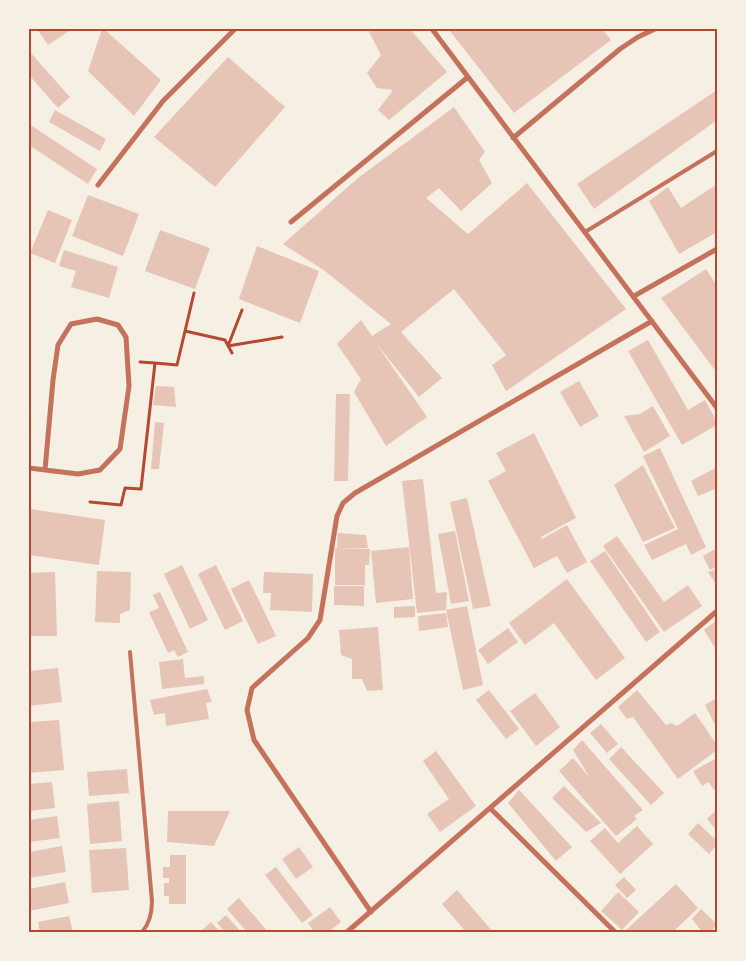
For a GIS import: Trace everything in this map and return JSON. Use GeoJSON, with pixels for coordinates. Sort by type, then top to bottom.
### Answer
{"type":"FeatureCollection","features":[{"type":"Feature","properties":{"kind":"street"},"geometry":{"type":"LineString","coordinates":[[98,185],[163,101],[235,29]]}},
{"type":"Feature","properties":{"kind":"street"},"geometry":{"type":"LineString","coordinates":[[432,29],[717,408]]}},
{"type":"Feature","properties":{"kind":"street"},"geometry":{"type":"LineString","coordinates":[[513,138],[620,50],[638,37],[655,29]]}},
{"type":"Feature","properties":{"kind":"street"},"geometry":{"type":"LineString","coordinates":[[291,222],[468,78]]}},
{"type":"Feature","properties":{"kind":"street"},"geometry":{"type":"LineString","coordinates":[[634,296],[717,249]]}},
{"type":"Feature","properties":{"kind":"street"},"geometry":{"type":"LineString","coordinates":[[29,468],[45,470],[78,474],[100,470],[120,449],[129,386],[126,337],[118,325],[97,319],[71,324],[58,345],[45,470]]}},
{"type":"Feature","properties":{"kind":"street"},"geometry":{"type":"LineString","coordinates":[[371,912],[254,740],[247,710],[252,688],[308,638],[320,620],[337,516],[343,503],[355,493],[652,321]]}},
{"type":"Feature","properties":{"kind":"street"},"geometry":{"type":"LineString","coordinates":[[347,932],[717,611]]}},
{"type":"Feature","properties":{"kind":"street"},"geometry":{"type":"LineString","coordinates":[[490,808],[615,932]]}},
{"type":"Feature","properties":{"kind":"lane"},"geometry":{"type":"LineString","coordinates":[[585,232],[717,151]]}},
{"type":"Feature","properties":{"kind":"lane"},"geometry":{"type":"LineString","coordinates":[[130,652],[152,902],[149,922],[142,932]]}},
{"type":"Feature","properties":{"kind":"path"},"geometry":{"type":"LineString","coordinates":[[128,361],[176,365],[194,293]]}},
{"type":"Feature","properties":{"kind":"path"},"geometry":{"type":"LineString","coordinates":[[228,346],[242,310]]}},
{"type":"Feature","properties":{"kind":"path"},"geometry":{"type":"LineString","coordinates":[[185,330],[225,340],[232,353]]}},
{"type":"Feature","properties":{"kind":"path"},"geometry":{"type":"LineString","coordinates":[[228,346],[282,336]]}},
{"type":"Feature","properties":{"kind":"path"},"geometry":{"type":"LineString","coordinates":[[90,502],[121,505],[125,488],[141,489],[155,363]]}},
{"type":"Feature","properties":{"kind":"building"},"geometry":{"type":"Polygon","coordinates":[[[37,29],[72,29],[48,45],[37,29]]]}},
{"type":"Feature","properties":{"kind":"building"},"geometry":{"type":"Polygon","coordinates":[[[102,29],[161,80],[134,116],[88,71],[102,29]]]}},
{"type":"Feature","properties":{"kind":"building"},"geometry":{"type":"Polygon","coordinates":[[[410,29],[447,72],[389,120],[378,110],[393,90],[377,88],[367,73],[381,55],[368,30],[410,29]]]}},
{"type":"Feature","properties":{"kind":"building"},"geometry":{"type":"Polygon","coordinates":[[[454,29],[602,29],[611,40],[514,113],[450,31],[454,29]]]}},
{"type":"Feature","properties":{"kind":"building"},"geometry":{"type":"Polygon","coordinates":[[[29,51],[70,97],[58,108],[29,75],[29,51]]]}},
{"type":"Feature","properties":{"kind":"building"},"geometry":{"type":"Polygon","coordinates":[[[228,57],[285,107],[215,187],[154,137],[228,57]]]}},
{"type":"Feature","properties":{"kind":"building"},"geometry":{"type":"Polygon","coordinates":[[[717,90],[717,120],[594,209],[577,184],[717,90]]]}},
{"type":"Feature","properties":{"kind":"building"},"geometry":{"type":"Polygon","coordinates":[[[454,107],[485,152],[479,160],[492,183],[461,211],[439,188],[426,198],[468,234],[527,183],[626,309],[506,391],[492,365],[506,355],[454,289],[401,332],[442,378],[419,397],[376,343],[427,417],[386,446],[354,392],[361,379],[337,344],[361,320],[372,336],[391,324],[325,271],[283,244],[358,178],[454,107]]]}},
{"type":"Feature","properties":{"kind":"building"},"geometry":{"type":"Polygon","coordinates":[[[55,110],[106,139],[100,151],[49,122],[55,110]]]}},
{"type":"Feature","properties":{"kind":"building"},"geometry":{"type":"Polygon","coordinates":[[[29,124],[97,169],[88,184],[29,145],[29,124]]]}},
{"type":"Feature","properties":{"kind":"building"},"geometry":{"type":"Polygon","coordinates":[[[717,184],[717,232],[679,254],[649,201],[668,187],[681,208],[717,184]]]}},
{"type":"Feature","properties":{"kind":"building"},"geometry":{"type":"Polygon","coordinates":[[[88,195],[139,214],[123,256],[72,236],[88,195]]]}},
{"type":"Feature","properties":{"kind":"building"},"geometry":{"type":"Polygon","coordinates":[[[48,210],[72,220],[55,263],[30,253],[48,210]]]}},
{"type":"Feature","properties":{"kind":"building"},"geometry":{"type":"Polygon","coordinates":[[[160,230],[210,248],[195,289],[145,271],[160,230]]]}},
{"type":"Feature","properties":{"kind":"building"},"geometry":{"type":"Polygon","coordinates":[[[257,246],[319,271],[300,323],[239,299],[257,246]]]}},
{"type":"Feature","properties":{"kind":"building"},"geometry":{"type":"Polygon","coordinates":[[[64,250],[118,267],[109,298],[71,287],[76,271],[59,266],[64,250]]]}},
{"type":"Feature","properties":{"kind":"building"},"geometry":{"type":"Polygon","coordinates":[[[706,269],[717,286],[717,373],[661,298],[706,269]]]}},
{"type":"Feature","properties":{"kind":"building"},"geometry":{"type":"Polygon","coordinates":[[[648,340],[688,410],[705,400],[717,422],[717,425],[682,445],[628,351],[648,340]]]}},
{"type":"Feature","properties":{"kind":"building"},"geometry":{"type":"Polygon","coordinates":[[[579,381],[599,416],[580,427],[560,392],[579,381]]]}},
{"type":"Feature","properties":{"kind":"building"},"geometry":{"type":"Polygon","coordinates":[[[156,386],[174,387],[176,407],[153,405],[156,386]]]}},
{"type":"Feature","properties":{"kind":"building"},"geometry":{"type":"Polygon","coordinates":[[[336,394],[350,394],[348,481],[334,481],[336,394]]]}},
{"type":"Feature","properties":{"kind":"building"},"geometry":{"type":"Polygon","coordinates":[[[653,406],[670,436],[644,452],[624,416],[640,414],[653,406]]]}},
{"type":"Feature","properties":{"kind":"building"},"geometry":{"type":"Polygon","coordinates":[[[155,422],[164,423],[159,469],[151,469],[155,422]]]}},
{"type":"Feature","properties":{"kind":"building"},"geometry":{"type":"Polygon","coordinates":[[[534,433],[576,518],[541,537],[542,539],[567,525],[587,562],[567,573],[557,556],[534,568],[488,481],[506,471],[496,453],[534,433]]]}},
{"type":"Feature","properties":{"kind":"building"},"geometry":{"type":"Polygon","coordinates":[[[660,448],[706,547],[691,555],[686,544],[652,560],[644,545],[678,529],[643,456],[660,448]]]}},
{"type":"Feature","properties":{"kind":"building"},"geometry":{"type":"Polygon","coordinates":[[[643,465],[675,528],[643,542],[614,485],[643,465]]]}},
{"type":"Feature","properties":{"kind":"building"},"geometry":{"type":"Polygon","coordinates":[[[717,467],[717,488],[698,496],[691,481],[717,467]]]}},
{"type":"Feature","properties":{"kind":"building"},"geometry":{"type":"Polygon","coordinates":[[[423,479],[436,593],[447,592],[446,610],[417,613],[402,481],[423,479]]]}},
{"type":"Feature","properties":{"kind":"building"},"geometry":{"type":"Polygon","coordinates":[[[467,498],[491,606],[473,609],[450,502],[467,498]]]}},
{"type":"Feature","properties":{"kind":"building"},"geometry":{"type":"Polygon","coordinates":[[[30,509],[105,520],[99,565],[29,555],[30,509]]]}},
{"type":"Feature","properties":{"kind":"building"},"geometry":{"type":"Polygon","coordinates":[[[455,531],[469,601],[451,604],[438,534],[455,531]]]}},
{"type":"Feature","properties":{"kind":"building"},"geometry":{"type":"Polygon","coordinates":[[[338,533],[366,535],[368,548],[337,548],[338,533]]]}},
{"type":"Feature","properties":{"kind":"building"},"geometry":{"type":"Polygon","coordinates":[[[617,536],[664,602],[688,585],[702,606],[664,632],[603,546],[617,536]]]}},
{"type":"Feature","properties":{"kind":"building"},"geometry":{"type":"Polygon","coordinates":[[[409,547],[413,599],[376,603],[371,551],[409,547]]]}},
{"type":"Feature","properties":{"kind":"building"},"geometry":{"type":"Polygon","coordinates":[[[335,548],[370,549],[369,565],[365,565],[365,585],[335,585],[335,548]]]}},
{"type":"Feature","properties":{"kind":"building"},"geometry":{"type":"Polygon","coordinates":[[[717,548],[717,566],[710,570],[703,556],[717,548]]]}},
{"type":"Feature","properties":{"kind":"building"},"geometry":{"type":"Polygon","coordinates":[[[605,551],[660,632],[646,642],[590,561],[605,551]]]}},
{"type":"Feature","properties":{"kind":"building"},"geometry":{"type":"Polygon","coordinates":[[[182,565],[208,620],[190,629],[164,574],[182,565]]]}},
{"type":"Feature","properties":{"kind":"building"},"geometry":{"type":"Polygon","coordinates":[[[216,565],[243,621],[225,630],[198,574],[216,565]]]}},
{"type":"Feature","properties":{"kind":"building"},"geometry":{"type":"Polygon","coordinates":[[[717,569],[717,586],[708,572],[717,569]]]}},
{"type":"Feature","properties":{"kind":"building"},"geometry":{"type":"Polygon","coordinates":[[[97,571],[131,572],[130,610],[120,614],[120,623],[95,622],[97,571]]]}},
{"type":"Feature","properties":{"kind":"building"},"geometry":{"type":"Polygon","coordinates":[[[55,572],[57,636],[29,636],[29,573],[55,572]]]}},
{"type":"Feature","properties":{"kind":"building"},"geometry":{"type":"Polygon","coordinates":[[[264,572],[313,574],[312,612],[270,610],[271,593],[263,593],[264,572]]]}},
{"type":"Feature","properties":{"kind":"building"},"geometry":{"type":"Polygon","coordinates":[[[567,579],[625,658],[596,680],[554,623],[525,645],[509,623],[567,579]]]}},
{"type":"Feature","properties":{"kind":"building"},"geometry":{"type":"Polygon","coordinates":[[[249,580],[276,636],[258,644],[231,589],[249,580]]]}},
{"type":"Feature","properties":{"kind":"building"},"geometry":{"type":"Polygon","coordinates":[[[334,586],[364,586],[364,606],[334,605],[334,586]]]}},
{"type":"Feature","properties":{"kind":"building"},"geometry":{"type":"Polygon","coordinates":[[[160,592],[188,652],[178,657],[174,650],[168,653],[149,612],[159,608],[153,595],[160,592]]]}},
{"type":"Feature","properties":{"kind":"building"},"geometry":{"type":"Polygon","coordinates":[[[415,606],[415,617],[394,618],[394,607],[415,606]]]}},
{"type":"Feature","properties":{"kind":"building"},"geometry":{"type":"Polygon","coordinates":[[[467,606],[483,685],[463,690],[446,610],[467,606]]]}},
{"type":"Feature","properties":{"kind":"building"},"geometry":{"type":"Polygon","coordinates":[[[446,613],[448,627],[419,631],[418,616],[446,613]]]}},
{"type":"Feature","properties":{"kind":"building"},"geometry":{"type":"Polygon","coordinates":[[[717,620],[717,651],[704,630],[717,620]]]}},
{"type":"Feature","properties":{"kind":"building"},"geometry":{"type":"Polygon","coordinates":[[[378,627],[383,690],[367,691],[362,679],[352,679],[352,659],[341,655],[339,630],[378,627]]]}},
{"type":"Feature","properties":{"kind":"building"},"geometry":{"type":"Polygon","coordinates":[[[508,628],[518,642],[488,664],[478,650],[508,628]]]}},
{"type":"Feature","properties":{"kind":"building"},"geometry":{"type":"Polygon","coordinates":[[[183,659],[185,678],[204,676],[204,684],[162,689],[159,662],[183,659]]]}},
{"type":"Feature","properties":{"kind":"building"},"geometry":{"type":"Polygon","coordinates":[[[58,668],[62,702],[29,706],[29,671],[58,668]]]}},
{"type":"Feature","properties":{"kind":"building"},"geometry":{"type":"Polygon","coordinates":[[[207,689],[212,702],[206,703],[209,719],[166,726],[165,713],[154,715],[150,700],[207,689]]]}},
{"type":"Feature","properties":{"kind":"building"},"geometry":{"type":"Polygon","coordinates":[[[489,690],[519,729],[506,739],[476,700],[489,690]]]}},
{"type":"Feature","properties":{"kind":"building"},"geometry":{"type":"Polygon","coordinates":[[[637,690],[666,725],[672,723],[677,726],[695,713],[717,745],[717,750],[678,779],[633,717],[627,719],[618,707],[637,690]]]}},
{"type":"Feature","properties":{"kind":"building"},"geometry":{"type":"Polygon","coordinates":[[[535,693],[560,727],[536,746],[510,711],[535,693]]]}},
{"type":"Feature","properties":{"kind":"building"},"geometry":{"type":"Polygon","coordinates":[[[715,699],[717,703],[717,729],[705,705],[715,699]]]}},
{"type":"Feature","properties":{"kind":"building"},"geometry":{"type":"Polygon","coordinates":[[[59,720],[64,770],[29,773],[29,722],[59,720]]]}},
{"type":"Feature","properties":{"kind":"building"},"geometry":{"type":"Polygon","coordinates":[[[601,724],[618,744],[607,753],[590,733],[601,724]]]}},
{"type":"Feature","properties":{"kind":"building"},"geometry":{"type":"Polygon","coordinates":[[[582,740],[643,810],[634,816],[637,819],[616,836],[559,771],[573,758],[590,778],[573,750],[582,740]]]}},
{"type":"Feature","properties":{"kind":"building"},"geometry":{"type":"Polygon","coordinates":[[[621,747],[664,793],[651,805],[609,759],[621,747]]]}},
{"type":"Feature","properties":{"kind":"building"},"geometry":{"type":"Polygon","coordinates":[[[436,751],[476,806],[440,832],[427,814],[449,799],[423,761],[436,751]]]}},
{"type":"Feature","properties":{"kind":"building"},"geometry":{"type":"Polygon","coordinates":[[[717,758],[717,793],[708,782],[702,786],[693,771],[717,758]]]}},
{"type":"Feature","properties":{"kind":"building"},"geometry":{"type":"Polygon","coordinates":[[[127,769],[129,793],[89,796],[87,772],[127,769]]]}},
{"type":"Feature","properties":{"kind":"building"},"geometry":{"type":"Polygon","coordinates":[[[52,782],[55,808],[29,811],[29,784],[52,782]]]}},
{"type":"Feature","properties":{"kind":"building"},"geometry":{"type":"Polygon","coordinates":[[[564,786],[601,823],[586,832],[552,798],[564,786]]]}},
{"type":"Feature","properties":{"kind":"building"},"geometry":{"type":"Polygon","coordinates":[[[519,790],[572,847],[556,861],[508,803],[519,790]]]}},
{"type":"Feature","properties":{"kind":"building"},"geometry":{"type":"Polygon","coordinates":[[[119,801],[122,841],[90,844],[87,804],[119,801]]]}},
{"type":"Feature","properties":{"kind":"building"},"geometry":{"type":"Polygon","coordinates":[[[717,809],[717,831],[707,819],[717,809]]]}},
{"type":"Feature","properties":{"kind":"building"},"geometry":{"type":"Polygon","coordinates":[[[168,811],[230,811],[214,846],[167,842],[168,811]]]}},
{"type":"Feature","properties":{"kind":"building"},"geometry":{"type":"Polygon","coordinates":[[[57,816],[60,838],[29,842],[29,820],[57,816]]]}},
{"type":"Feature","properties":{"kind":"building"},"geometry":{"type":"Polygon","coordinates":[[[698,823],[717,841],[717,844],[709,854],[688,834],[698,823]]]}},
{"type":"Feature","properties":{"kind":"building"},"geometry":{"type":"Polygon","coordinates":[[[637,826],[653,844],[620,874],[590,841],[605,828],[618,843],[637,826]]]}},
{"type":"Feature","properties":{"kind":"building"},"geometry":{"type":"Polygon","coordinates":[[[62,846],[66,872],[29,878],[29,852],[62,846]]]}},
{"type":"Feature","properties":{"kind":"building"},"geometry":{"type":"Polygon","coordinates":[[[299,847],[313,867],[296,879],[282,859],[299,847]]]}},
{"type":"Feature","properties":{"kind":"building"},"geometry":{"type":"Polygon","coordinates":[[[126,848],[129,890],[92,893],[89,850],[126,848]]]}},
{"type":"Feature","properties":{"kind":"building"},"geometry":{"type":"Polygon","coordinates":[[[170,855],[186,855],[186,904],[169,904],[169,896],[164,896],[164,883],[169,883],[169,878],[163,878],[163,867],[170,867],[170,855]]]}},
{"type":"Feature","properties":{"kind":"building"},"geometry":{"type":"Polygon","coordinates":[[[276,867],[313,915],[302,923],[265,875],[276,867]]]}},
{"type":"Feature","properties":{"kind":"building"},"geometry":{"type":"Polygon","coordinates":[[[624,877],[636,890],[627,898],[615,885],[624,877]]]}},
{"type":"Feature","properties":{"kind":"building"},"geometry":{"type":"Polygon","coordinates":[[[65,882],[69,903],[29,911],[29,889],[65,882]]]}},
{"type":"Feature","properties":{"kind":"building"},"geometry":{"type":"Polygon","coordinates":[[[676,884],[698,908],[673,932],[628,932],[626,930],[676,884]]]}},
{"type":"Feature","properties":{"kind":"building"},"geometry":{"type":"Polygon","coordinates":[[[457,890],[493,932],[466,932],[442,904],[457,890]]]}},
{"type":"Feature","properties":{"kind":"building"},"geometry":{"type":"Polygon","coordinates":[[[618,892],[639,912],[622,930],[601,911],[618,892]]]}},
{"type":"Feature","properties":{"kind":"building"},"geometry":{"type":"Polygon","coordinates":[[[239,898],[268,932],[247,932],[227,909],[239,898]]]}},
{"type":"Feature","properties":{"kind":"building"},"geometry":{"type":"Polygon","coordinates":[[[330,907],[341,922],[328,932],[314,932],[308,923],[330,907]]]}},
{"type":"Feature","properties":{"kind":"building"},"geometry":{"type":"Polygon","coordinates":[[[701,909],[717,924],[711,932],[702,932],[692,919],[701,909]]]}},
{"type":"Feature","properties":{"kind":"building"},"geometry":{"type":"Polygon","coordinates":[[[226,915],[241,932],[225,932],[217,923],[226,915]]]}},
{"type":"Feature","properties":{"kind":"building"},"geometry":{"type":"Polygon","coordinates":[[[69,916],[73,932],[40,932],[38,922],[69,916]]]}},
{"type":"Feature","properties":{"kind":"building"},"geometry":{"type":"Polygon","coordinates":[[[211,922],[220,932],[200,932],[211,922]]]}}]}
